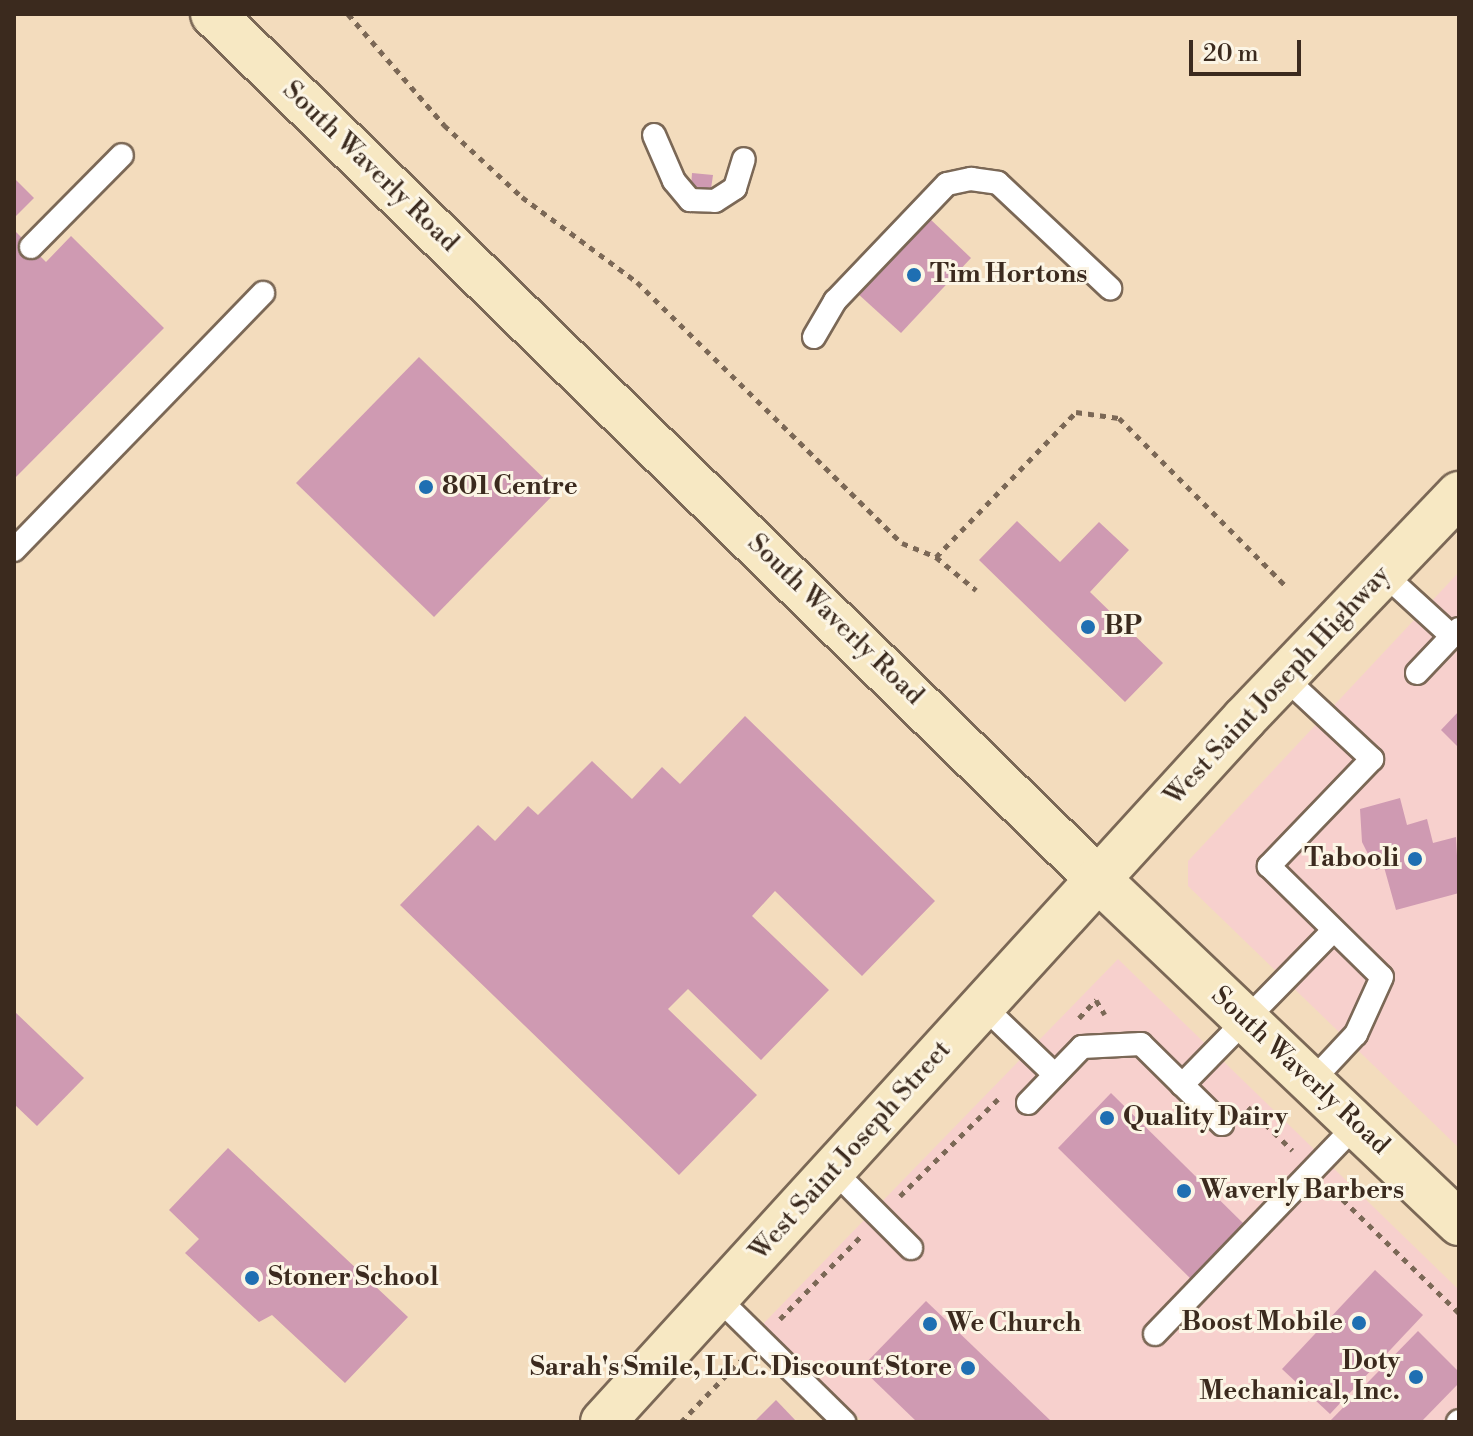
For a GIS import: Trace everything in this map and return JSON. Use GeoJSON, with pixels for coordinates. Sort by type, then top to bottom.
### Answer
{"type":"FeatureCollection","features":[{"type":"Feature","properties":{"kind":"main road","name":"South Waverly Road"},"geometry":{"type":"LineString","coordinates":[[213,14],[1098,879],[1459,1223]]}},
{"type":"Feature","properties":{"kind":"main road","name":"West Saint Joseph Highway"},"geometry":{"type":"LineString","coordinates":[[1098,879],[1283,676],[1459,494]]}},
{"type":"Feature","properties":{"kind":"main road","name":"West Saint Joseph Street"},"geometry":{"type":"LineString","coordinates":[[603,1422],[1098,879]]}},
{"type":"Feature","properties":{"kind":"lane"},"geometry":{"type":"LineString","coordinates":[[654,135],[674,181],[690,200],[715,201],[735,188],[744,159]]}},
{"type":"Feature","properties":{"kind":"lane"},"geometry":{"type":"LineString","coordinates":[[31,247],[122,155]]}},
{"type":"Feature","properties":{"kind":"lane"},"geometry":{"type":"LineString","coordinates":[[814,337],[835,301],[947,184],[971,179],[998,183],[1110,288]]}},
{"type":"Feature","properties":{"kind":"lane"},"geometry":{"type":"LineString","coordinates":[[14,550],[263,293]]}},
{"type":"Feature","properties":{"kind":"lane"},"geometry":{"type":"LineString","coordinates":[[1384,574],[1455,633],[1417,673]]}},
{"type":"Feature","properties":{"kind":"lane"},"geometry":{"type":"LineString","coordinates":[[1283,676],[1372,759],[1269,866],[1382,977],[1356,1034],[1312,1081]]}},
{"type":"Feature","properties":{"kind":"lane"},"geometry":{"type":"LineString","coordinates":[[1182,1085],[1333,931]]}},
{"type":"Feature","properties":{"kind":"lane"},"geometry":{"type":"LineString","coordinates":[[982,1005],[1055,1075]]}},
{"type":"Feature","properties":{"kind":"lane"},"geometry":{"type":"LineString","coordinates":[[1028,1103],[1082,1047],[1141,1044],[1222,1124]]}},
{"type":"Feature","properties":{"kind":"lane"},"geometry":{"type":"LineString","coordinates":[[1155,1334],[1357,1124]]}},
{"type":"Feature","properties":{"kind":"lane"},"geometry":{"type":"LineString","coordinates":[[834,1171],[911,1248]]}},
{"type":"Feature","properties":{"kind":"lane"},"geometry":{"type":"LineString","coordinates":[[718,1298],[844,1422]]}},
{"type":"Feature","properties":{"kind":"path"},"geometry":{"type":"LineString","coordinates":[[348,14],[444,125],[522,197],[637,282],[902,543],[936,557],[976,590]]}},
{"type":"Feature","properties":{"kind":"path"},"geometry":{"type":"LineString","coordinates":[[936,557],[1076,412],[1119,418],[1286,586]]}},
{"type":"Feature","properties":{"kind":"path"},"geometry":{"type":"LineString","coordinates":[[1096,1000],[1109,1023]]}},
{"type":"Feature","properties":{"kind":"path"},"geometry":{"type":"LineString","coordinates":[[1204,1063],[1459,1313]]}},
{"type":"Feature","properties":{"kind":"path"},"geometry":{"type":"LineString","coordinates":[[681,1422],[698,1404]]}},
{"type":"Feature","properties":{"kind":"shaded area"},"geometry":{"type":"Polygon","coordinates":[[[1459,572],[1459,1148],[1188,886],[1188,861],[1459,572]]]}},
{"type":"Feature","properties":{"kind":"shaded area"},"geometry":{"type":"Polygon","coordinates":[[[1118,959],[1459,1290],[1459,1422],[863,1422],[762,1325],[1118,959]]]}},
{"type":"Feature","properties":{"kind":"building"},"geometry":{"type":"Polygon","coordinates":[[[692,173],[713,175],[711,189],[691,187],[692,173]]]}},
{"type":"Feature","properties":{"kind":"building"},"geometry":{"type":"Polygon","coordinates":[[[14,178],[34,198],[14,218],[14,178]]]}},
{"type":"Feature","properties":{"kind":"building","name":"Tim Hortons"},"geometry":{"type":"Polygon","coordinates":[[[928,217],[971,258],[901,333],[857,293],[928,217]]]}},
{"type":"Feature","properties":{"kind":"building"},"geometry":{"type":"Polygon","coordinates":[[[14,230],[46,262],[71,236],[164,328],[14,479],[14,230]]]}},
{"type":"Feature","properties":{"kind":"building","name":"801 Centre"},"geometry":{"type":"Polygon","coordinates":[[[419,357],[557,491],[434,617],[296,483],[419,357]]]}},
{"type":"Feature","properties":{"kind":"building","name":"BP"},"geometry":{"type":"Polygon","coordinates":[[[1017,521],[1060,562],[1099,522],[1129,550],[1090,592],[1163,663],[1125,702],[979,560],[1017,521]]]}},
{"type":"Feature","properties":{"kind":"building"},"geometry":{"type":"Polygon","coordinates":[[[1459,711],[1459,748],[1441,730],[1459,711]]]}},
{"type":"Feature","properties":{"kind":"building"},"geometry":{"type":"Polygon","coordinates":[[[745,716],[935,901],[862,976],[775,891],[752,916],[829,990],[761,1060],[688,989],[668,1009],[757,1095],[679,1175],[400,905],[478,825],[495,841],[528,806],[538,815],[592,761],[632,799],[662,767],[680,784],[745,716]]]}},
{"type":"Feature","properties":{"kind":"building","name":"Tabooli"},"geometry":{"type":"Polygon","coordinates":[[[1400,798],[1407,825],[1427,819],[1433,843],[1456,837],[1459,893],[1396,910],[1384,867],[1376,870],[1362,842],[1360,809],[1400,798]]]}},
{"type":"Feature","properties":{"kind":"building"},"geometry":{"type":"Polygon","coordinates":[[[14,1011],[84,1078],[37,1126],[14,1104],[14,1011]]]}},
{"type":"Feature","properties":{"kind":"building"},"geometry":{"type":"Polygon","coordinates":[[[1111,1093],[1248,1228],[1194,1282],[1058,1148],[1111,1093]]]}},
{"type":"Feature","properties":{"kind":"building"},"geometry":{"type":"Polygon","coordinates":[[[228,1148],[408,1317],[345,1383],[272,1315],[259,1322],[185,1253],[199,1239],[169,1210],[228,1148]]]}},
{"type":"Feature","properties":{"kind":"building"},"geometry":{"type":"Polygon","coordinates":[[[1375,1270],[1423,1315],[1330,1414],[1282,1369],[1375,1270]]]}},
{"type":"Feature","properties":{"kind":"building"},"geometry":{"type":"Polygon","coordinates":[[[926,1301],[1052,1422],[917,1422],[861,1368],[926,1301]]]}},
{"type":"Feature","properties":{"kind":"building","name":"Doty Mechanical, Inc."},"geometry":{"type":"Polygon","coordinates":[[[1418,1331],[1459,1372],[1459,1383],[1421,1422],[1329,1422],[1418,1331]]]}},
{"type":"Feature","properties":{"kind":"building"},"geometry":{"type":"Polygon","coordinates":[[[776,1400],[797,1422],[754,1422],[776,1400]]]}},
{"type":"Feature","properties":{"kind":"place","name":"Tim Hortons"},"geometry":{"type":"Point","coordinates":[914,275]}},
{"type":"Feature","properties":{"kind":"place","name":"801 Centre"},"geometry":{"type":"Point","coordinates":[426,487]}},
{"type":"Feature","properties":{"kind":"place","name":"BP"},"geometry":{"type":"Point","coordinates":[1088,627]}},
{"type":"Feature","properties":{"kind":"place","name":"Tabooli"},"geometry":{"type":"Point","coordinates":[1415,859]}},
{"type":"Feature","properties":{"kind":"place","name":"Quality Dairy"},"geometry":{"type":"Point","coordinates":[1107,1118]}},
{"type":"Feature","properties":{"kind":"place","name":"Waverly Barbers"},"geometry":{"type":"Point","coordinates":[1184,1191]}},
{"type":"Feature","properties":{"kind":"place","name":"Stoner School"},"geometry":{"type":"Point","coordinates":[252,1278]}},
{"type":"Feature","properties":{"kind":"place","name":"Boost Mobile"},"geometry":{"type":"Point","coordinates":[1359,1323]}},
{"type":"Feature","properties":{"kind":"place","name":"We Church"},"geometry":{"type":"Point","coordinates":[930,1324]}},
{"type":"Feature","properties":{"kind":"place","name":"Sarah's Smile, LLC. Discount Store"},"geometry":{"type":"Point","coordinates":[968,1368]}},
{"type":"Feature","properties":{"kind":"place","name":"Doty Mechanical, Inc."},"geometry":{"type":"Point","coordinates":[1416,1377]}}]}
